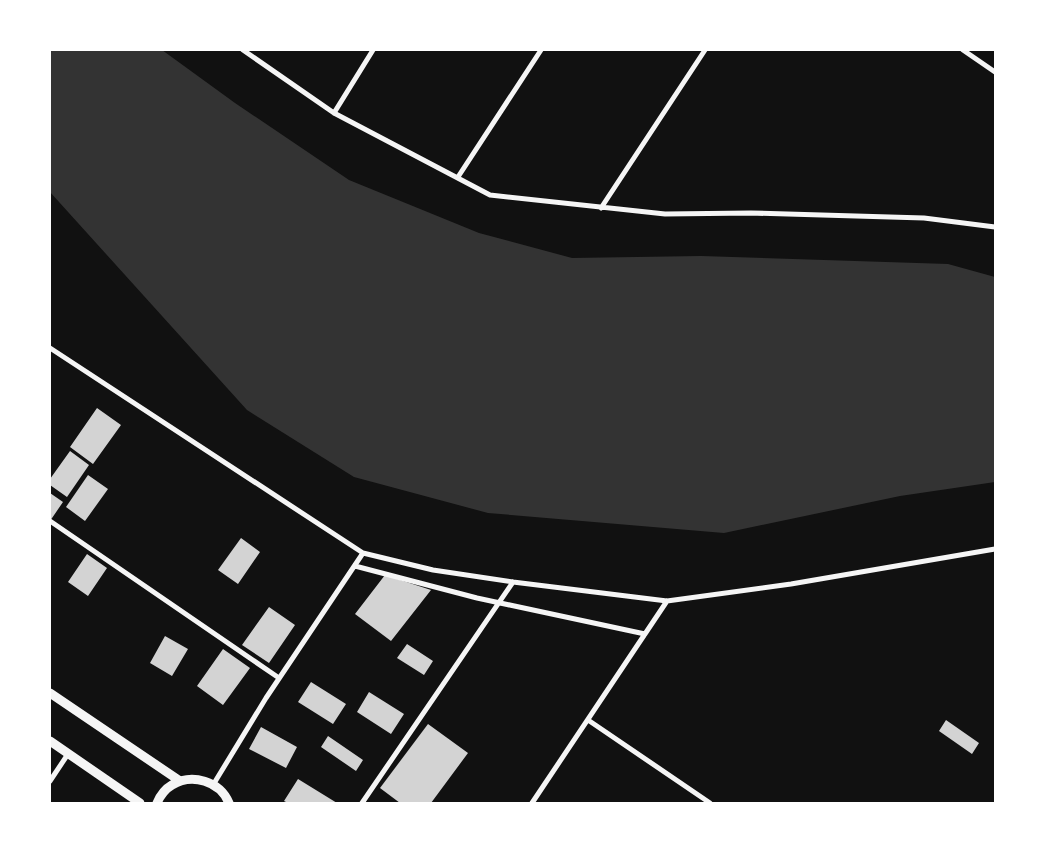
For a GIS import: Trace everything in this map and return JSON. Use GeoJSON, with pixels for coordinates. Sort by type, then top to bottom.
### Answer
{"type":"FeatureCollection","features":[{"type":"Feature","properties":{"kind":"street"},"geometry":{"type":"LineString","coordinates":[[244,50],[334,113],[490,195],[665,214],[751,213],[924,218],[995,227]]}},
{"type":"Feature","properties":{"kind":"street"},"geometry":{"type":"LineString","coordinates":[[334,113],[373,50]]}},
{"type":"Feature","properties":{"kind":"street"},"geometry":{"type":"LineString","coordinates":[[458,177],[541,50]]}},
{"type":"Feature","properties":{"kind":"street"},"geometry":{"type":"LineString","coordinates":[[601,208],[705,50]]}},
{"type":"Feature","properties":{"kind":"street"},"geometry":{"type":"LineString","coordinates":[[962,50],[995,72]]}},
{"type":"Feature","properties":{"kind":"street"},"geometry":{"type":"LineString","coordinates":[[50,348],[363,553],[433,570],[667,601],[791,584],[995,549]]}},
{"type":"Feature","properties":{"kind":"street"},"geometry":{"type":"LineString","coordinates":[[50,521],[279,678]]}},
{"type":"Feature","properties":{"kind":"street"},"geometry":{"type":"LineString","coordinates":[[213,784],[266,698],[363,553]]}},
{"type":"Feature","properties":{"kind":"street"},"geometry":{"type":"LineString","coordinates":[[355,566],[498,603],[645,634]]}},
{"type":"Feature","properties":{"kind":"street"},"geometry":{"type":"LineString","coordinates":[[362,803],[513,582]]}},
{"type":"Feature","properties":{"kind":"street"},"geometry":{"type":"LineString","coordinates":[[532,803],[667,601]]}},
{"type":"Feature","properties":{"kind":"street"},"geometry":{"type":"LineString","coordinates":[[50,693],[180,781]]}},
{"type":"Feature","properties":{"kind":"street"},"geometry":{"type":"LineString","coordinates":[[588,720],[710,803]]}},
{"type":"Feature","properties":{"kind":"street"},"geometry":{"type":"LineString","coordinates":[[50,741],[140,803]]}},
{"type":"Feature","properties":{"kind":"street"},"geometry":{"type":"LineString","coordinates":[[50,781],[68,754]]}},
{"type":"Feature","properties":{"kind":"street"},"geometry":{"type":"LineString","coordinates":[[156,803],[171,785],[192,779],[203,780],[213,784],[221,791],[229,803]]}},
{"type":"Feature","properties":{"kind":"shaded area"},"geometry":{"type":"Polygon","coordinates":[[[50,50],[162,50],[235,103],[349,180],[479,233],[572,258],[701,256],[948,264],[995,277],[995,482],[900,496],[724,533],[488,513],[354,477],[247,410],[50,192],[50,50]]]}},
{"type":"Feature","properties":{"kind":"building"},"geometry":{"type":"Polygon","coordinates":[[[97,408],[121,425],[93,464],[70,447],[97,408]]]}},
{"type":"Feature","properties":{"kind":"building"},"geometry":{"type":"Polygon","coordinates":[[[70,451],[89,465],[67,497],[50,485],[50,479],[70,451]]]}},
{"type":"Feature","properties":{"kind":"building"},"geometry":{"type":"Polygon","coordinates":[[[88,475],[108,489],[85,521],[66,507],[88,475]]]}},
{"type":"Feature","properties":{"kind":"building"},"geometry":{"type":"Polygon","coordinates":[[[50,493],[63,502],[50,521],[50,493]]]}},
{"type":"Feature","properties":{"kind":"building"},"geometry":{"type":"Polygon","coordinates":[[[241,538],[260,552],[238,584],[218,570],[241,538]]]}},
{"type":"Feature","properties":{"kind":"building"},"geometry":{"type":"Polygon","coordinates":[[[87,554],[107,568],[88,596],[68,582],[87,554]]]}},
{"type":"Feature","properties":{"kind":"building"},"geometry":{"type":"Polygon","coordinates":[[[385,575],[431,590],[391,641],[355,614],[385,575]]]}},
{"type":"Feature","properties":{"kind":"building"},"geometry":{"type":"Polygon","coordinates":[[[269,607],[295,625],[269,663],[242,645],[269,607]]]}},
{"type":"Feature","properties":{"kind":"building"},"geometry":{"type":"Polygon","coordinates":[[[165,636],[188,649],[172,676],[150,663],[165,636]]]}},
{"type":"Feature","properties":{"kind":"building"},"geometry":{"type":"Polygon","coordinates":[[[407,644],[433,661],[424,675],[397,658],[407,644]]]}},
{"type":"Feature","properties":{"kind":"building"},"geometry":{"type":"Polygon","coordinates":[[[223,649],[250,668],[223,705],[197,686],[223,649]]]}},
{"type":"Feature","properties":{"kind":"building"},"geometry":{"type":"Polygon","coordinates":[[[311,682],[346,704],[333,724],[298,702],[311,682]]]}},
{"type":"Feature","properties":{"kind":"building"},"geometry":{"type":"Polygon","coordinates":[[[369,692],[404,714],[391,734],[357,712],[369,692]]]}},
{"type":"Feature","properties":{"kind":"building"},"geometry":{"type":"Polygon","coordinates":[[[946,720],[979,743],[972,754],[939,731],[946,720]]]}},
{"type":"Feature","properties":{"kind":"building"},"geometry":{"type":"Polygon","coordinates":[[[428,724],[468,753],[431,803],[400,803],[380,788],[428,724]]]}},
{"type":"Feature","properties":{"kind":"building"},"geometry":{"type":"Polygon","coordinates":[[[261,727],[297,747],[286,768],[249,749],[261,727]]]}},
{"type":"Feature","properties":{"kind":"building"},"geometry":{"type":"Polygon","coordinates":[[[328,736],[363,760],[356,771],[321,747],[328,736]]]}},
{"type":"Feature","properties":{"kind":"building"},"geometry":{"type":"Polygon","coordinates":[[[298,779],[337,803],[288,803],[284,801],[298,779]]]}}]}
